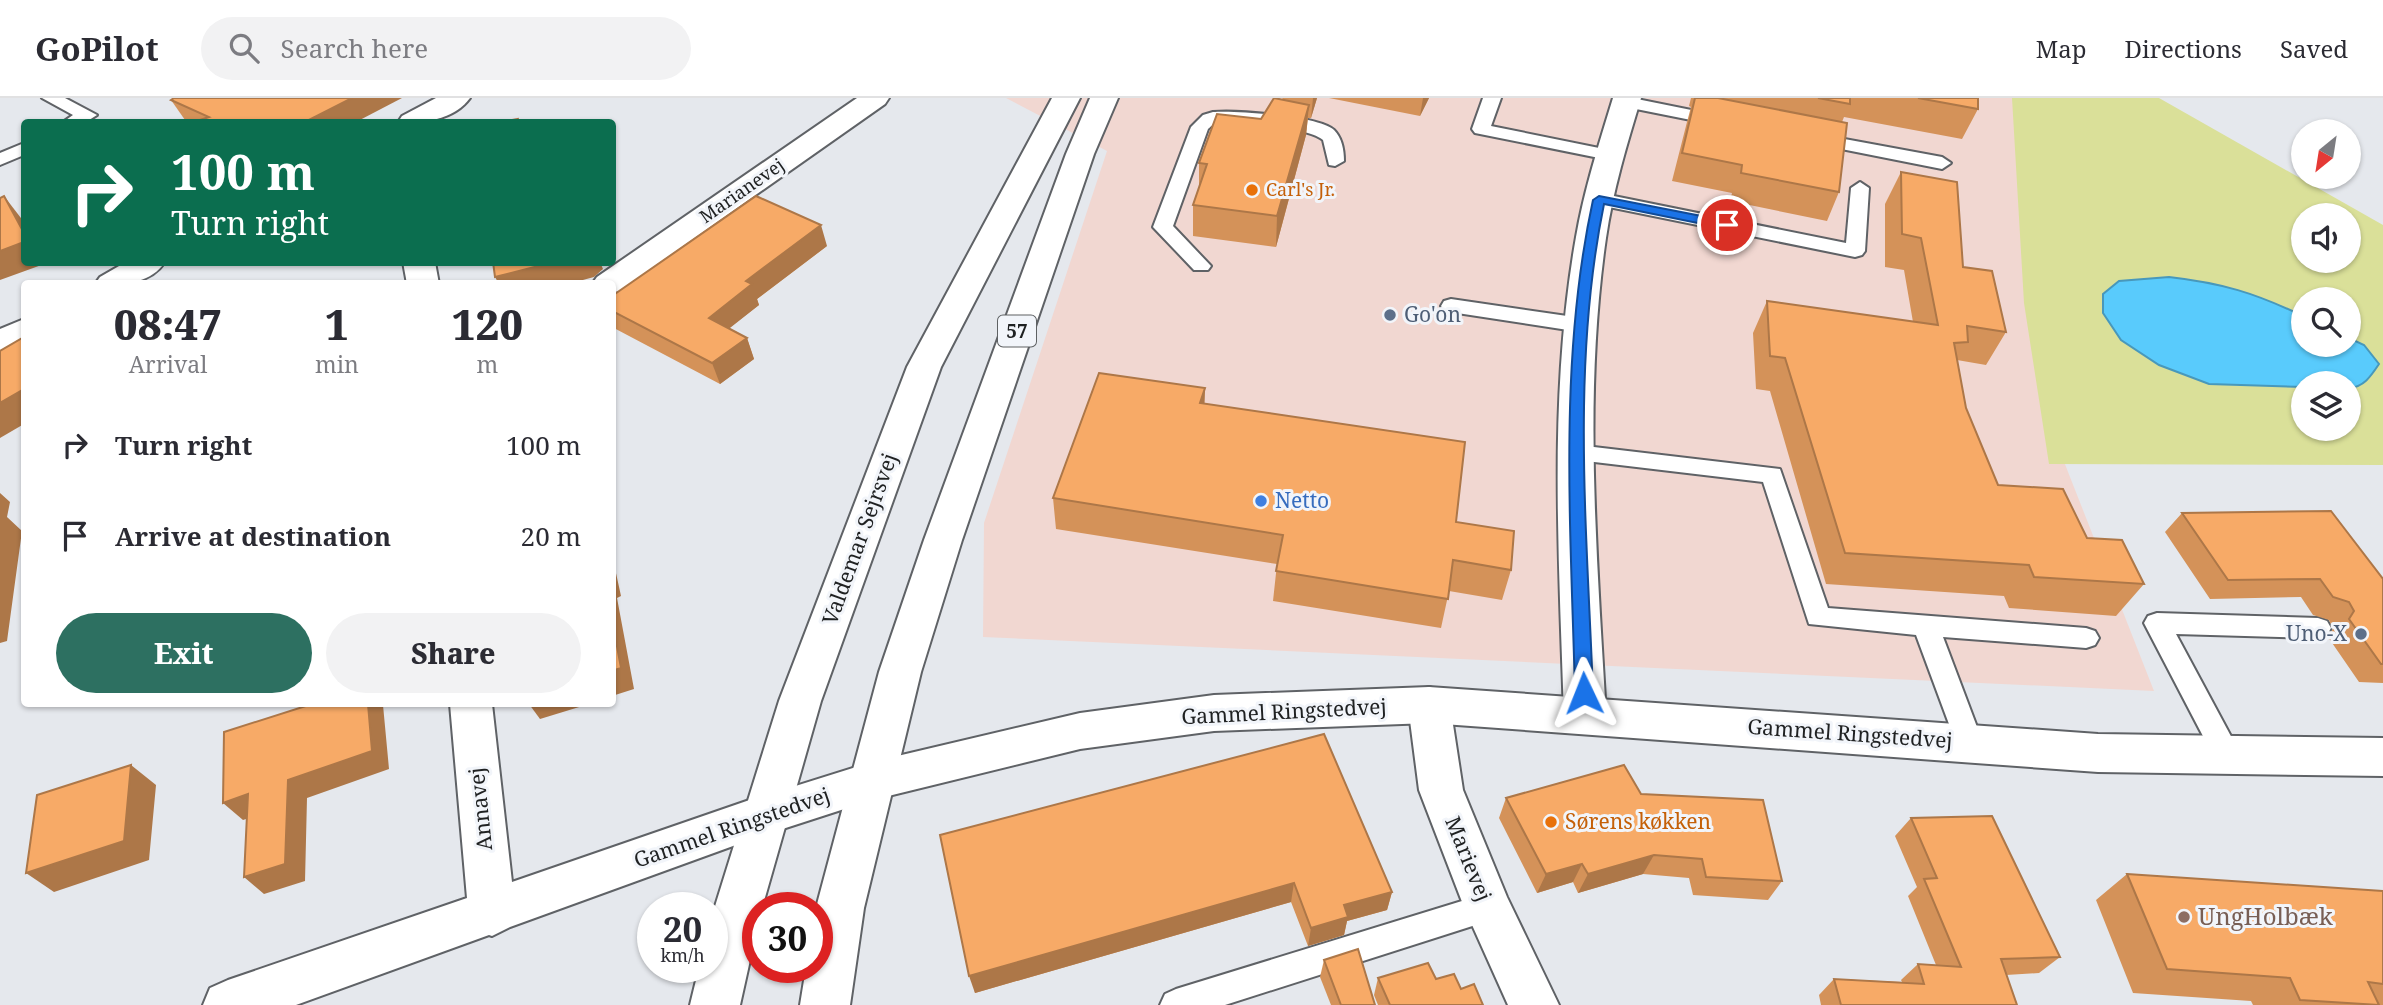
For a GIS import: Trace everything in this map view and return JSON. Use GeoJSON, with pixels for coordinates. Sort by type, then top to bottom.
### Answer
{"type":"FeatureCollection","features":[{"type":"Feature","properties":{"kind":"street"},"geometry":{"type":"LineString","coordinates":[[418,119],[456,98]]}},
{"type":"Feature","properties":{"kind":"street","name":"Marianevej"},"geometry":{"type":"LineString","coordinates":[[614,280],[875,98]]}},
{"type":"Feature","properties":{"kind":"street","name":"Valdemar Sejrsvej"},"geometry":{"type":"LineString","coordinates":[[715,1005],[729,940],[800,701],[924,368],[1066,98]]}},
{"type":"Feature","properties":{"kind":"street","name":"57"},"geometry":{"type":"LineString","coordinates":[[825,1005],[840,908],[900,673],[943,540],[1080,154],[1104,98]]}},
{"type":"Feature","properties":{"kind":"street"},"geometry":{"type":"LineString","coordinates":[[1585,716],[1577,453],[1581,325],[1591,238],[1609,155],[1626,100]]}},
{"type":"Feature","properties":{"kind":"street"},"geometry":{"type":"LineString","coordinates":[[118,280],[143,266]]}},
{"type":"Feature","properties":{"kind":"street"},"geometry":{"type":"LineString","coordinates":[[0,343],[21,332]]}},
{"type":"Feature","properties":{"kind":"street","name":"Gammel Ringstedvej"},"geometry":{"type":"LineString","coordinates":[[228,1005],[492,914],[764,815],[873,781],[1080,732],[1180,716],[1429,705],[2098,753],[2383,757]]}},
{"type":"Feature","properties":{"kind":"street","name":"Marievej"},"geometry":{"type":"LineString","coordinates":[[1429,705],[1441,790],[1488,907],[1534,1005]]}},
{"type":"Feature","properties":{"kind":"street","name":"Annavej"},"geometry":{"type":"LineString","coordinates":[[471,707],[492,914]]}},
{"type":"Feature","properties":{"kind":"lane"},"geometry":{"type":"LineString","coordinates":[[51,98],[88,115],[79,119]]}},
{"type":"Feature","properties":{"kind":"lane"},"geometry":{"type":"LineString","coordinates":[[1492,98],[1481,129],[1609,155]]}},
{"type":"Feature","properties":{"kind":"lane"},"geometry":{"type":"LineString","coordinates":[[1626,100],[1744,125]]}},
{"type":"Feature","properties":{"kind":"lane"},"geometry":{"type":"LineString","coordinates":[[1201,266],[1163,227],[1200,127],[1211,117],[1227,116],[1310,126],[1325,132],[1335,146],[1335,161]]}},
{"type":"Feature","properties":{"kind":"lane"},"geometry":{"type":"LineString","coordinates":[[1797,135],[1942,163]]}},
{"type":"Feature","properties":{"kind":"lane"},"geometry":{"type":"LineString","coordinates":[[0,160],[21,150]]}},
{"type":"Feature","properties":{"kind":"lane"},"geometry":{"type":"LineString","coordinates":[[1599,200],[1855,251],[1860,188]]}},
{"type":"Feature","properties":{"kind":"lane"},"geometry":{"type":"LineString","coordinates":[[1451,306],[1581,325]]}},
{"type":"Feature","properties":{"kind":"lane"},"geometry":{"type":"LineString","coordinates":[[1577,453],[1772,475],[1818,617],[2086,638]]}},
{"type":"Feature","properties":{"kind":"lane"},"geometry":{"type":"LineString","coordinates":[[2227,755],[2157,623],[2318,628]]}},
{"type":"Feature","properties":{"kind":"lane"},"geometry":{"type":"LineString","coordinates":[[1926,625],[1969,743]]}},
{"type":"Feature","properties":{"kind":"lane"},"geometry":{"type":"LineString","coordinates":[[1176,1005],[1488,907]]}},
{"type":"Feature","properties":{"kind":"shaded area"},"geometry":{"type":"Polygon","coordinates":[[[1006,98],[2016,98],[2039,398],[2154,691],[983,637],[984,523],[1107,151],[1006,98]]]}},
{"type":"Feature","properties":{"kind":"green space"},"geometry":{"type":"Polygon","coordinates":[[[2012,98],[2159,98],[2291,173],[2291,189],[2320,189],[2344,203],[2291,203],[2291,273],[2361,273],[2361,213],[2383,225],[2383,465],[2049,464],[2024,303],[2012,98]]]}},
{"type":"Feature","properties":{"kind":"water"},"geometry":{"type":"Polygon","coordinates":[[[2169,277],[2238,290],[2291,311],[2291,357],[2361,357],[2361,344],[2379,364],[2361,384],[2361,371],[2291,371],[2291,387],[2209,384],[2159,365],[2121,340],[2103,313],[2103,294],[2119,281],[2169,277]]]}},
{"type":"Feature","properties":{"kind":"building"},"geometry":{"type":"Polygon","coordinates":[[[352,98],[311,119],[203,119],[209,117],[171,100],[352,98]]]}},
{"type":"Feature","properties":{"kind":"building"},"geometry":{"type":"Polygon","coordinates":[[[1274,98],[1309,105],[1277,216],[1193,205],[1207,164],[1199,163],[1217,114],[1261,119],[1274,98]]]}},
{"type":"Feature","properties":{"kind":"building"},"geometry":{"type":"Polygon","coordinates":[[[1695,98],[1718,98],[1847,123],[1839,192],[1741,173],[1742,165],[1682,153],[1695,98]]]}},
{"type":"Feature","properties":{"kind":"building"},"geometry":{"type":"Polygon","coordinates":[[[1818,98],[1850,98],[1850,104],[1818,98]]]}},
{"type":"Feature","properties":{"kind":"building"},"geometry":{"type":"Polygon","coordinates":[[[1918,98],[1978,98],[1978,109],[1918,98]]]}},
{"type":"Feature","properties":{"kind":"building"},"geometry":{"type":"Polygon","coordinates":[[[1901,172],[1957,182],[1963,267],[1992,271],[2006,332],[1967,326],[1968,342],[1954,343],[1966,408],[1998,485],[2063,489],[2087,538],[2122,540],[2144,584],[2034,577],[2029,565],[1845,553],[1785,358],[1770,356],[1767,301],[1938,325],[1921,238],[1902,234],[1901,172]]]}},
{"type":"Feature","properties":{"kind":"building"},"geometry":{"type":"Polygon","coordinates":[[[4,196],[21,227],[21,243],[0,251],[0,198],[4,196]]]}},
{"type":"Feature","properties":{"kind":"building"},"geometry":{"type":"Polygon","coordinates":[[[756,196],[821,225],[746,281],[752,284],[709,318],[747,338],[712,363],[616,313],[616,293],[756,196]]]}},
{"type":"Feature","properties":{"kind":"building"},"geometry":{"type":"Polygon","coordinates":[[[494,266],[538,266],[495,277],[494,266]]]}},
{"type":"Feature","properties":{"kind":"building"},"geometry":{"type":"Polygon","coordinates":[[[21,339],[21,391],[0,403],[0,351],[21,339]]]}},
{"type":"Feature","properties":{"kind":"building","name":"Netto"},"geometry":{"type":"Polygon","coordinates":[[[1099,373],[1205,388],[1200,403],[1465,442],[1456,522],[1514,531],[1511,570],[1453,560],[1448,599],[1276,571],[1283,535],[1053,498],[1099,373]]]}},
{"type":"Feature","properties":{"kind":"building"},"geometry":{"type":"Polygon","coordinates":[[[2331,511],[2383,579],[2383,664],[2349,619],[2354,611],[2349,602],[2333,597],[2320,579],[2228,580],[2182,513],[2331,511]]]}},
{"type":"Feature","properties":{"kind":"building"},"geometry":{"type":"Polygon","coordinates":[[[616,641],[621,668],[616,670],[616,641]]]}},
{"type":"Feature","properties":{"kind":"building"},"geometry":{"type":"Polygon","coordinates":[[[303,707],[368,707],[372,751],[288,780],[285,864],[244,877],[248,794],[223,803],[224,732],[303,707]]]}},
{"type":"Feature","properties":{"kind":"building"},"geometry":{"type":"Polygon","coordinates":[[[1324,734],[1392,892],[1344,905],[1348,917],[1311,928],[1294,883],[969,976],[940,835],[1324,734]]]}},
{"type":"Feature","properties":{"kind":"building"},"geometry":{"type":"Polygon","coordinates":[[[131,765],[124,841],[26,873],[37,795],[131,765]]]}},
{"type":"Feature","properties":{"kind":"building"},"geometry":{"type":"Polygon","coordinates":[[[1624,765],[1641,794],[1763,800],[1782,881],[1706,877],[1702,859],[1654,855],[1588,874],[1582,864],[1546,874],[1506,798],[1624,765]]]}},
{"type":"Feature","properties":{"kind":"building"},"geometry":{"type":"Polygon","coordinates":[[[1992,816],[2060,957],[2001,959],[2017,1005],[1841,1005],[1834,979],[1924,984],[1918,964],[1961,967],[1924,879],[1937,878],[1911,818],[1992,816]]]}},
{"type":"Feature","properties":{"kind":"building"},"geometry":{"type":"Polygon","coordinates":[[[2127,874],[2383,891],[2383,984],[2368,982],[2379,1005],[2300,1000],[2290,978],[2167,969],[2127,874]]]}},
{"type":"Feature","properties":{"kind":"building"},"geometry":{"type":"Polygon","coordinates":[[[1358,949],[1375,1005],[1341,1005],[1324,960],[1358,949]]]}},
{"type":"Feature","properties":{"kind":"building"},"geometry":{"type":"Polygon","coordinates":[[[1428,963],[1436,979],[1454,974],[1461,989],[1474,984],[1483,1005],[1390,1005],[1378,978],[1428,963]]]}},
{"type":"Feature","properties":{"kind":"place","name":"Carl's Jr."},"geometry":{"type":"Point","coordinates":[1252,190]}},
{"type":"Feature","properties":{"kind":"place","name":"Go'on"},"geometry":{"type":"Point","coordinates":[1390,315]}},
{"type":"Feature","properties":{"kind":"place","name":"Netto"},"geometry":{"type":"Point","coordinates":[1261,501]}},
{"type":"Feature","properties":{"kind":"place","name":"Uno-X"},"geometry":{"type":"Point","coordinates":[2361,634]}},
{"type":"Feature","properties":{"kind":"place","name":"Sørens køkken"},"geometry":{"type":"Point","coordinates":[1551,822]}},
{"type":"Feature","properties":{"kind":"place","name":"UngHolbæk"},"geometry":{"type":"Point","coordinates":[2184,917]}},
{"type":"Feature","properties":{"kind":"route"},"geometry":{"type":"LineString","coordinates":[[1584,693],[1576,422],[1581,325],[1591,238],[1599,200],[1727,225]]}}]}
